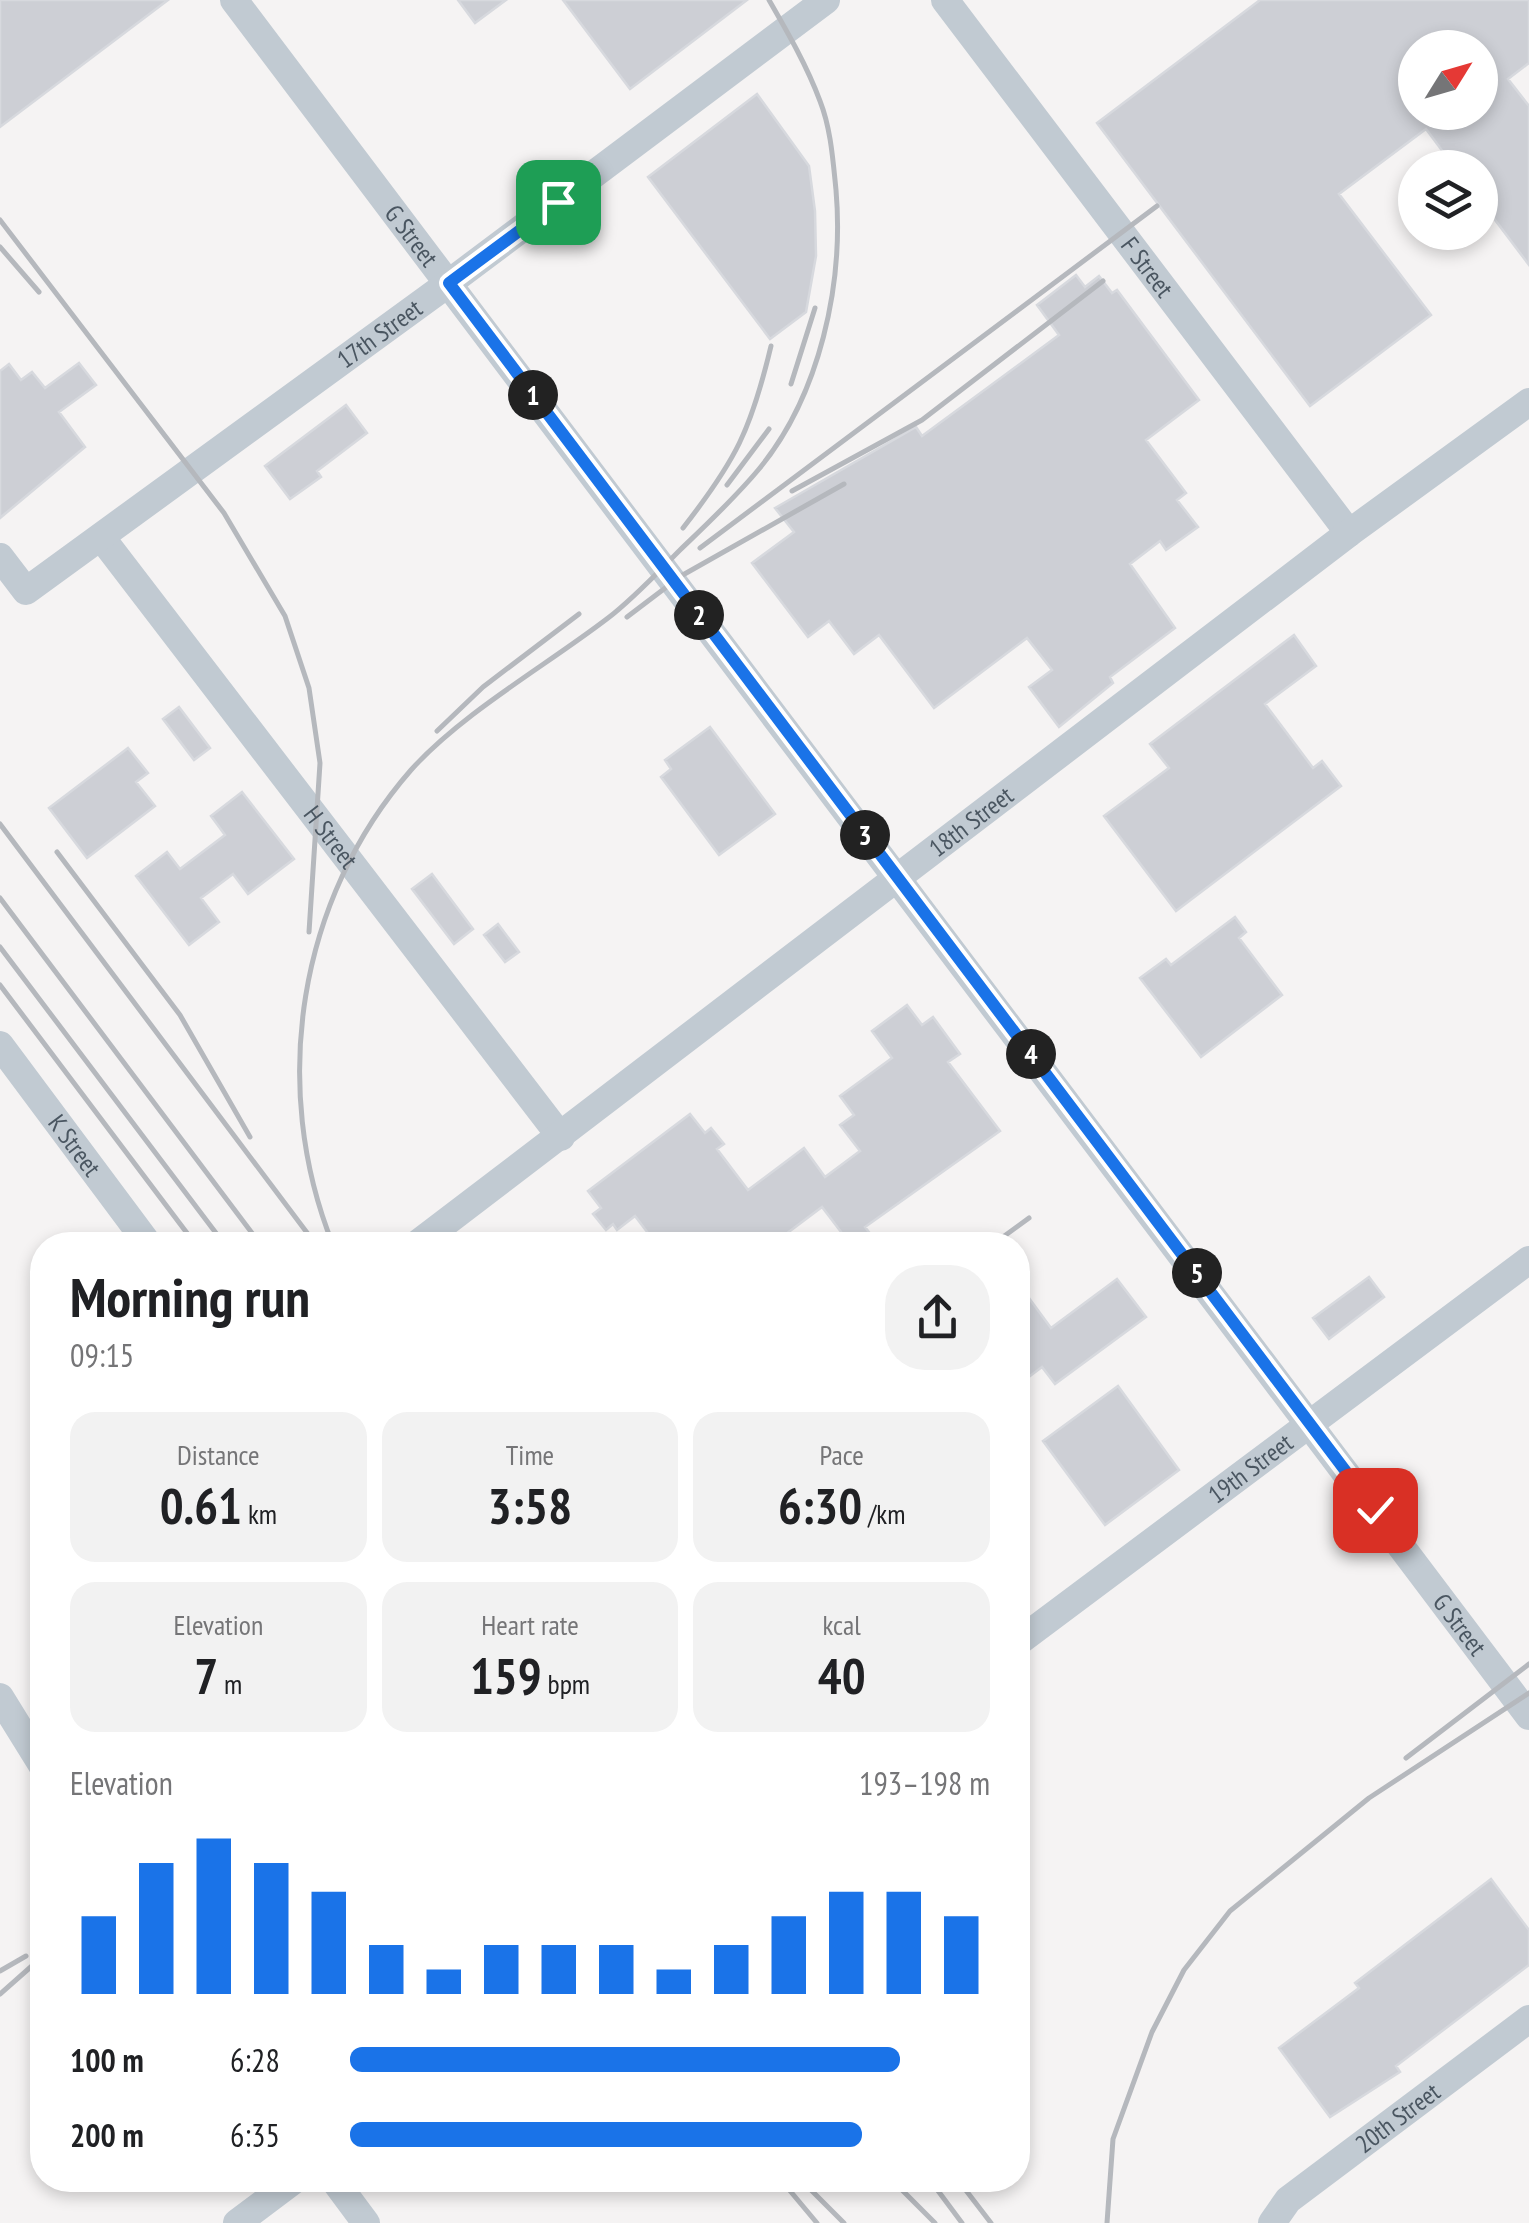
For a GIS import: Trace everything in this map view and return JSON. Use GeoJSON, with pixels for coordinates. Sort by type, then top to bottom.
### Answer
{"type":"FeatureCollection","features":[{"type":"Feature","properties":{"kind":"lane","name":"G Street"},"geometry":{"type":"LineString","coordinates":[[234,0],[1529,1716]]}},
{"type":"Feature","properties":{"kind":"lane","name":"17th Street"},"geometry":{"type":"LineString","coordinates":[[0,558],[26,592],[449,283],[826,0]]}},
{"type":"Feature","properties":{"kind":"lane","name":"F Street"},"geometry":{"type":"LineString","coordinates":[[945,0],[1349,534]]}},
{"type":"Feature","properties":{"kind":"lane","name":"18th Street"},"geometry":{"type":"LineString","coordinates":[[434,1232],[1349,534],[1529,402]]}},
{"type":"Feature","properties":{"kind":"lane","name":"H Street"},"geometry":{"type":"LineString","coordinates":[[101,537],[562,1137]]}},
{"type":"Feature","properties":{"kind":"lane","name":"K Street"},"geometry":{"type":"LineString","coordinates":[[0,1045],[140,1232]]}},
{"type":"Feature","properties":{"kind":"lane","name":"19th Street"},"geometry":{"type":"LineString","coordinates":[[1030,1633],[1529,1260]]}},
{"type":"Feature","properties":{"kind":"lane"},"geometry":{"type":"LineString","coordinates":[[0,1697],[30,1746]]}},
{"type":"Feature","properties":{"kind":"lane","name":"20th Street"},"geometry":{"type":"LineString","coordinates":[[1272,2223],[1288,2200],[1529,2018]]}},
{"type":"Feature","properties":{"kind":"lane"},"geometry":{"type":"LineString","coordinates":[[237,2223],[278,2192]]}},
{"type":"Feature","properties":{"kind":"lane"},"geometry":{"type":"LineString","coordinates":[[343,2192],[366,2223]]}},
{"type":"Feature","properties":{"kind":"building"},"geometry":{"type":"Polygon","coordinates":[[[0,0],[168,0],[0,127],[0,0]]]}},
{"type":"Feature","properties":{"kind":"building"},"geometry":{"type":"Polygon","coordinates":[[[458,0],[506,0],[475,23],[458,0]]]}},
{"type":"Feature","properties":{"kind":"building"},"geometry":{"type":"Polygon","coordinates":[[[563,0],[747,0],[630,89],[563,0]]]}},
{"type":"Feature","properties":{"kind":"building"},"geometry":{"type":"Polygon","coordinates":[[[1260,0],[1529,0],[1529,63],[1508,79],[1529,106],[1529,265],[1498,224],[1498,150],[1442,150],[1427,130],[1498,130],[1498,30],[1398,30],[1398,130],[1425,130],[1339,194],[1431,315],[1310,406],[1097,123],[1260,0]]]}},
{"type":"Feature","properties":{"kind":"building"},"geometry":{"type":"Polygon","coordinates":[[[757,94],[809,166],[815,211],[816,256],[806,312],[770,339],[648,177],[757,94]]]}},
{"type":"Feature","properties":{"kind":"building"},"geometry":{"type":"Polygon","coordinates":[[[1076,275],[1085,287],[1099,276],[1112,293],[1117,290],[1199,400],[1146,440],[1186,493],[1177,500],[1198,527],[1166,550],[1160,541],[1130,564],[1175,628],[1110,677],[1113,683],[1059,727],[1029,687],[1052,670],[1027,638],[934,708],[879,635],[854,654],[829,621],[808,637],[752,563],[794,532],[775,508],[916,427],[922,436],[1059,335],[1037,305],[1076,275]]]}},
{"type":"Feature","properties":{"kind":"building"},"geometry":{"type":"Polygon","coordinates":[[[79,363],[96,385],[59,412],[85,447],[0,518],[0,371],[9,364],[21,380],[32,372],[45,388],[79,363]]]}},
{"type":"Feature","properties":{"kind":"building"},"geometry":{"type":"Polygon","coordinates":[[[346,405],[367,433],[317,471],[321,477],[290,499],[265,466],[346,405]]]}},
{"type":"Feature","properties":{"kind":"building"},"geometry":{"type":"Polygon","coordinates":[[[1294,635],[1316,666],[1265,704],[1313,768],[1322,761],[1341,786],[1176,911],[1104,816],[1169,768],[1150,744],[1294,635]]]}},
{"type":"Feature","properties":{"kind":"building"},"geometry":{"type":"Polygon","coordinates":[[[179,707],[210,748],[194,760],[163,719],[179,707]]]}},
{"type":"Feature","properties":{"kind":"building"},"geometry":{"type":"Polygon","coordinates":[[[710,727],[775,814],[719,855],[661,777],[671,769],[665,760],[710,727]]]}},
{"type":"Feature","properties":{"kind":"building"},"geometry":{"type":"Polygon","coordinates":[[[128,748],[148,773],[136,782],[155,806],[87,858],[49,808],[128,748]]]}},
{"type":"Feature","properties":{"kind":"building"},"geometry":{"type":"Polygon","coordinates":[[[242,792],[294,859],[248,894],[233,874],[201,898],[219,922],[189,945],[136,876],[167,852],[180,869],[225,835],[211,816],[242,792]]]}},
{"type":"Feature","properties":{"kind":"building"},"geometry":{"type":"Polygon","coordinates":[[[432,874],[473,929],[454,944],[412,889],[432,874]]]}},
{"type":"Feature","properties":{"kind":"building"},"geometry":{"type":"Polygon","coordinates":[[[1235,917],[1246,932],[1239,938],[1282,995],[1201,1057],[1140,978],[1166,959],[1171,965],[1235,917]]]}},
{"type":"Feature","properties":{"kind":"building"},"geometry":{"type":"Polygon","coordinates":[[[498,924],[519,952],[505,962],[484,935],[498,924]]]}},
{"type":"Feature","properties":{"kind":"building"},"geometry":{"type":"Polygon","coordinates":[[[907,1005],[922,1025],[933,1017],[960,1054],[948,1062],[1000,1131],[865,1227],[869,1232],[841,1232],[822,1207],[789,1232],[647,1232],[635,1216],[617,1230],[613,1224],[606,1230],[593,1214],[601,1208],[588,1191],[690,1114],[705,1133],[711,1128],[724,1144],[717,1149],[748,1190],[804,1148],[825,1177],[860,1151],[840,1125],[854,1115],[840,1096],[892,1058],[872,1031],[907,1005]]]}},
{"type":"Feature","properties":{"kind":"building"},"geometry":{"type":"Polygon","coordinates":[[[1369,1277],[1384,1297],[1329,1339],[1313,1318],[1369,1277]]]}},
{"type":"Feature","properties":{"kind":"building"},"geometry":{"type":"Polygon","coordinates":[[[1117,1279],[1146,1317],[1055,1384],[1042,1367],[1030,1376],[1030,1299],[1051,1328],[1117,1279]]]}},
{"type":"Feature","properties":{"kind":"building"},"geometry":{"type":"Polygon","coordinates":[[[1118,1386],[1179,1470],[1105,1525],[1043,1441],[1118,1386]]]}},
{"type":"Feature","properties":{"kind":"building"},"geometry":{"type":"Polygon","coordinates":[[[1491,1879],[1529,1930],[1529,1965],[1396,2066],[1400,2072],[1330,2117],[1279,2048],[1359,1988],[1355,1983],[1491,1879]]]}},
{"type":"Feature","properties":{"kind":"railway"},"geometry":{"type":"LineString","coordinates":[[329,1232],[313,1184],[302,1122],[300,1059],[306,996],[320,935],[342,876],[373,821],[432,749],[480,709],[618,610],[740,490],[780,440],[812,373],[823,337],[836,263],[833,156],[815,88],[769,0]]}},
{"type":"Feature","properties":{"kind":"railway"},"geometry":{"type":"LineString","coordinates":[[700,548],[1157,206]]}},
{"type":"Feature","properties":{"kind":"railway"},"geometry":{"type":"LineString","coordinates":[[0,220],[224,513],[285,616],[309,688],[320,763],[309,932]]}},
{"type":"Feature","properties":{"kind":"railway"},"geometry":{"type":"LineString","coordinates":[[0,247],[39,292]]}},
{"type":"Feature","properties":{"kind":"railway"},"geometry":{"type":"LineString","coordinates":[[792,491],[922,420],[1103,281]]}},
{"type":"Feature","properties":{"kind":"railway"},"geometry":{"type":"LineString","coordinates":[[791,384],[815,308]]}},
{"type":"Feature","properties":{"kind":"railway"},"geometry":{"type":"LineString","coordinates":[[683,528],[739,443],[771,346]]}},
{"type":"Feature","properties":{"kind":"railway"},"geometry":{"type":"LineString","coordinates":[[727,485],[769,429]]}},
{"type":"Feature","properties":{"kind":"railway"},"geometry":{"type":"LineString","coordinates":[[627,617],[681,576],[844,484]]}},
{"type":"Feature","properties":{"kind":"railway"},"geometry":{"type":"LineString","coordinates":[[437,731],[483,687],[579,614]]}},
{"type":"Feature","properties":{"kind":"railway"},"geometry":{"type":"LineString","coordinates":[[0,824],[306,1232]]}},
{"type":"Feature","properties":{"kind":"railway"},"geometry":{"type":"LineString","coordinates":[[57,852],[180,1015],[250,1137]]}},
{"type":"Feature","properties":{"kind":"railway"},"geometry":{"type":"LineString","coordinates":[[0,898],[251,1232]]}},
{"type":"Feature","properties":{"kind":"railway"},"geometry":{"type":"LineString","coordinates":[[0,947],[215,1232]]}},
{"type":"Feature","properties":{"kind":"railway"},"geometry":{"type":"LineString","coordinates":[[0,985],[186,1232]]}},
{"type":"Feature","properties":{"kind":"railway"},"geometry":{"type":"LineString","coordinates":[[1010,1232],[1029,1218]]}},
{"type":"Feature","properties":{"kind":"railway"},"geometry":{"type":"LineString","coordinates":[[1406,1758],[1529,1664]]}},
{"type":"Feature","properties":{"kind":"railway"},"geometry":{"type":"LineString","coordinates":[[1107,2223],[1113,2139],[1152,2032],[1184,1970],[1230,1911],[1369,1798],[1529,1693]]}},
{"type":"Feature","properties":{"kind":"railway"},"geometry":{"type":"LineString","coordinates":[[0,1971],[26,1956]]}},
{"type":"Feature","properties":{"kind":"railway"},"geometry":{"type":"LineString","coordinates":[[0,1994],[30,1968]]}},
{"type":"Feature","properties":{"kind":"railway"},"geometry":{"type":"LineString","coordinates":[[791,2192],[817,2223]]}},
{"type":"Feature","properties":{"kind":"railway"},"geometry":{"type":"LineString","coordinates":[[813,2192],[844,2223]]}},
{"type":"Feature","properties":{"kind":"railway"},"geometry":{"type":"LineString","coordinates":[[904,2192],[935,2223]]}},
{"type":"Feature","properties":{"kind":"railway"},"geometry":{"type":"LineString","coordinates":[[939,2192],[962,2223]]}},
{"type":"Feature","properties":{"kind":"railway"},"geometry":{"type":"LineString","coordinates":[[967,2192],[991,2223]]}},
{"type":"Feature","properties":{"kind":"route"},"geometry":{"type":"LineString","coordinates":[[558,202],[449,283],[1375,1510]]}}]}
